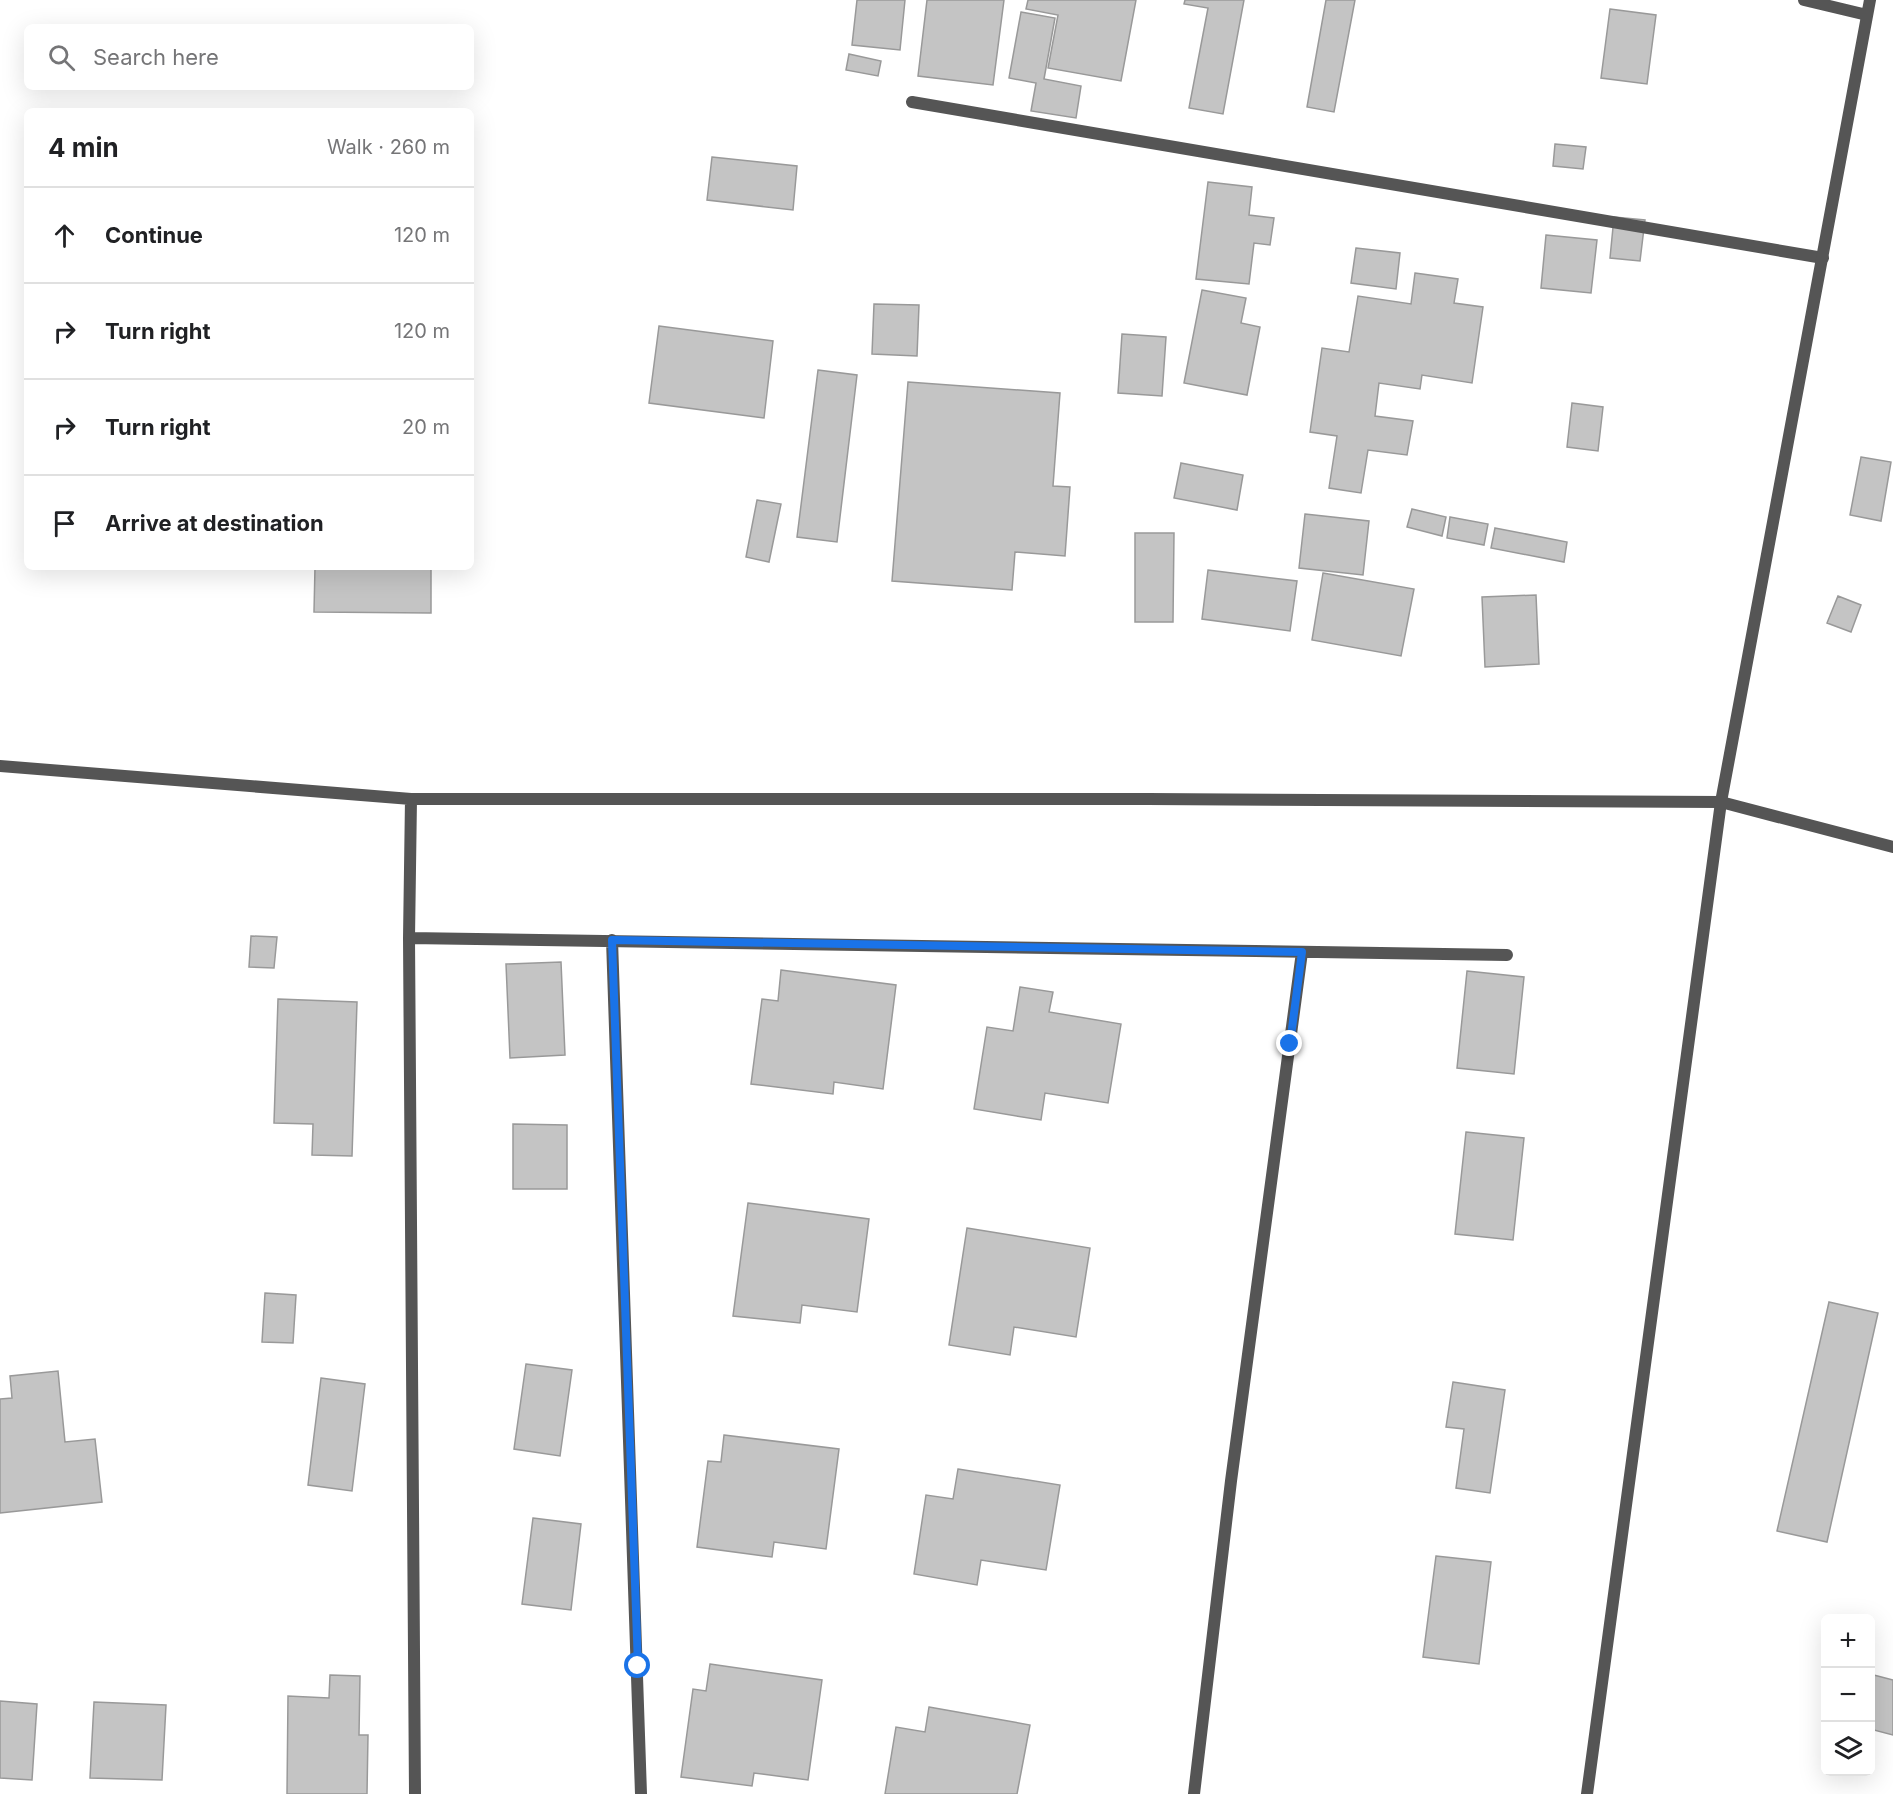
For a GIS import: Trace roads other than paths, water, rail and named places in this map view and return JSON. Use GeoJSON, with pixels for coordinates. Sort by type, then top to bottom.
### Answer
{"type":"FeatureCollection","features":[{"type":"Feature","properties":{"kind":"street"},"geometry":{"type":"LineString","coordinates":[[1804,0],[1867,15]]}},
{"type":"Feature","properties":{"kind":"street"},"geometry":{"type":"LineString","coordinates":[[1587,1794],[1721,802],[1824,258],[1870,0]]}},
{"type":"Feature","properties":{"kind":"street"},"geometry":{"type":"LineString","coordinates":[[912,102],[1824,258]]}},
{"type":"Feature","properties":{"kind":"street"},"geometry":{"type":"LineString","coordinates":[[0,766],[411,799],[1721,802],[1893,847]]}},
{"type":"Feature","properties":{"kind":"street"},"geometry":{"type":"LineString","coordinates":[[411,799],[409,938],[415,1794]]}},
{"type":"Feature","properties":{"kind":"street"},"geometry":{"type":"LineString","coordinates":[[409,938],[1507,955]]}},
{"type":"Feature","properties":{"kind":"street"},"geometry":{"type":"LineString","coordinates":[[612,940],[641,1794]]}},
{"type":"Feature","properties":{"kind":"street"},"geometry":{"type":"LineString","coordinates":[[1194,1794],[1230,1492],[1302,952]]}}]}
